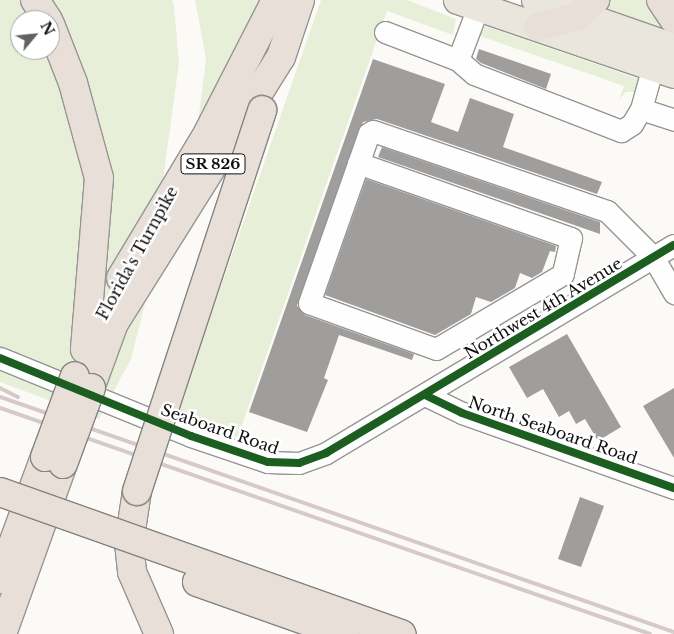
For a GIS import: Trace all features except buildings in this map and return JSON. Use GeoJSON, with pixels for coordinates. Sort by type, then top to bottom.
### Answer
{"type":"FeatureCollection","features":[{"type":"Feature","properties":{"kind":"highway","name":"Florida's Turnpike"},"geometry":{"type":"LineString","coordinates":[[85,349],[156,213],[208,133],[276,0]]}},
{"type":"Feature","properties":{"kind":"highway","name":"SR 826"},"geometry":{"type":"LineString","coordinates":[[3,632],[54,461],[84,380],[114,323],[281,57],[300,0]]}},
{"type":"Feature","properties":{"kind":"highway"},"geometry":{"type":"LineString","coordinates":[[661,0],[674,19]]}},
{"type":"Feature","properties":{"kind":"highway"},"geometry":{"type":"LineString","coordinates":[[538,27],[587,8]]}},
{"type":"Feature","properties":{"kind":"highway","name":"SR 826"},"geometry":{"type":"LineString","coordinates":[[60,50],[73,83],[100,178],[84,380]]}},
{"type":"Feature","properties":{"kind":"highway"},"geometry":{"type":"LineString","coordinates":[[159,634],[132,572],[129,543],[137,491],[281,57]]}},
{"type":"Feature","properties":{"kind":"highway","name":"SR 826"},"geometry":{"type":"LineString","coordinates":[[0,579],[54,461]]}},
{"type":"Feature","properties":{"kind":"highway"},"geometry":{"type":"LineString","coordinates":[[0,492],[402,634]]}},
{"type":"Feature","properties":{"kind":"highway"},"geometry":{"type":"LineString","coordinates":[[0,512],[344,634]]}},
{"type":"Feature","properties":{"kind":"main road"},"geometry":{"type":"LineString","coordinates":[[536,0],[587,8],[674,48]]}},
{"type":"Feature","properties":{"kind":"main road"},"geometry":{"type":"LineString","coordinates":[[468,3],[664,70]]}},
{"type":"Feature","properties":{"kind":"street"},"geometry":{"type":"LineString","coordinates":[[458,60],[468,3]]}},
{"type":"Feature","properties":{"kind":"street"},"geometry":{"type":"LineString","coordinates":[[385,32],[458,60],[474,74],[620,131],[632,124],[664,70]]}},
{"type":"Feature","properties":{"kind":"street"},"geometry":{"type":"LineString","coordinates":[[641,109],[674,120]]}},
{"type":"Feature","properties":{"kind":"street"},"geometry":{"type":"LineString","coordinates":[[463,372],[436,349],[309,303],[358,163],[373,131],[607,211],[654,257],[674,293]]}},
{"type":"Feature","properties":{"kind":"street"},"geometry":{"type":"LineString","coordinates":[[358,163],[571,238],[564,274],[436,349]]}},
{"type":"Feature","properties":{"kind":"street","name":"Northwest 4th Avenue"},"geometry":{"type":"LineString","coordinates":[[425,395],[674,244]]}},
{"type":"Feature","properties":{"kind":"street","name":"Seaboard Road"},"geometry":{"type":"LineString","coordinates":[[0,358],[191,436],[283,465],[326,453],[425,395]]}},
{"type":"Feature","properties":{"kind":"street","name":"North Seaboard Road"},"geometry":{"type":"LineString","coordinates":[[425,395],[462,413],[674,488]]}},
{"type":"Feature","properties":{"kind":"green space"},"geometry":{"type":"Polygon","coordinates":[[[0,0],[172,0],[174,6],[179,63],[147,296],[131,359],[99,419],[0,382],[0,0]]]}},
{"type":"Feature","properties":{"kind":"green space"},"geometry":{"type":"Polygon","coordinates":[[[195,0],[262,0],[186,217],[206,59],[195,0]]]}},
{"type":"Feature","properties":{"kind":"green space"},"geometry":{"type":"Polygon","coordinates":[[[321,0],[407,0],[456,19],[453,35],[387,11],[236,442],[176,415],[321,0]]]}},
{"type":"Feature","properties":{"kind":"green space"},"geometry":{"type":"Polygon","coordinates":[[[608,0],[654,0],[666,34],[605,10],[608,0]]]}},
{"type":"Feature","properties":{"kind":"green space"},"geometry":{"type":"Polygon","coordinates":[[[485,26],[639,79],[635,92],[626,92],[619,100],[624,86],[480,36],[485,26]]]}},
{"type":"Feature","properties":{"kind":"railway"},"geometry":{"type":"LineString","coordinates":[[0,388],[18,397]]}},
{"type":"Feature","properties":{"kind":"railway"},"geometry":{"type":"LineString","coordinates":[[0,397],[674,632]]}},
{"type":"Feature","properties":{"kind":"railway"},"geometry":{"type":"LineString","coordinates":[[0,408],[650,634]]}},
{"type":"Feature","properties":{"kind":"cycle path"},"geometry":{"type":"LineString","coordinates":[[0,358],[191,436],[268,462],[299,463],[326,453],[674,245]]}},
{"type":"Feature","properties":{"kind":"cycle path"},"geometry":{"type":"LineString","coordinates":[[425,395],[462,413],[674,488]]}}]}
